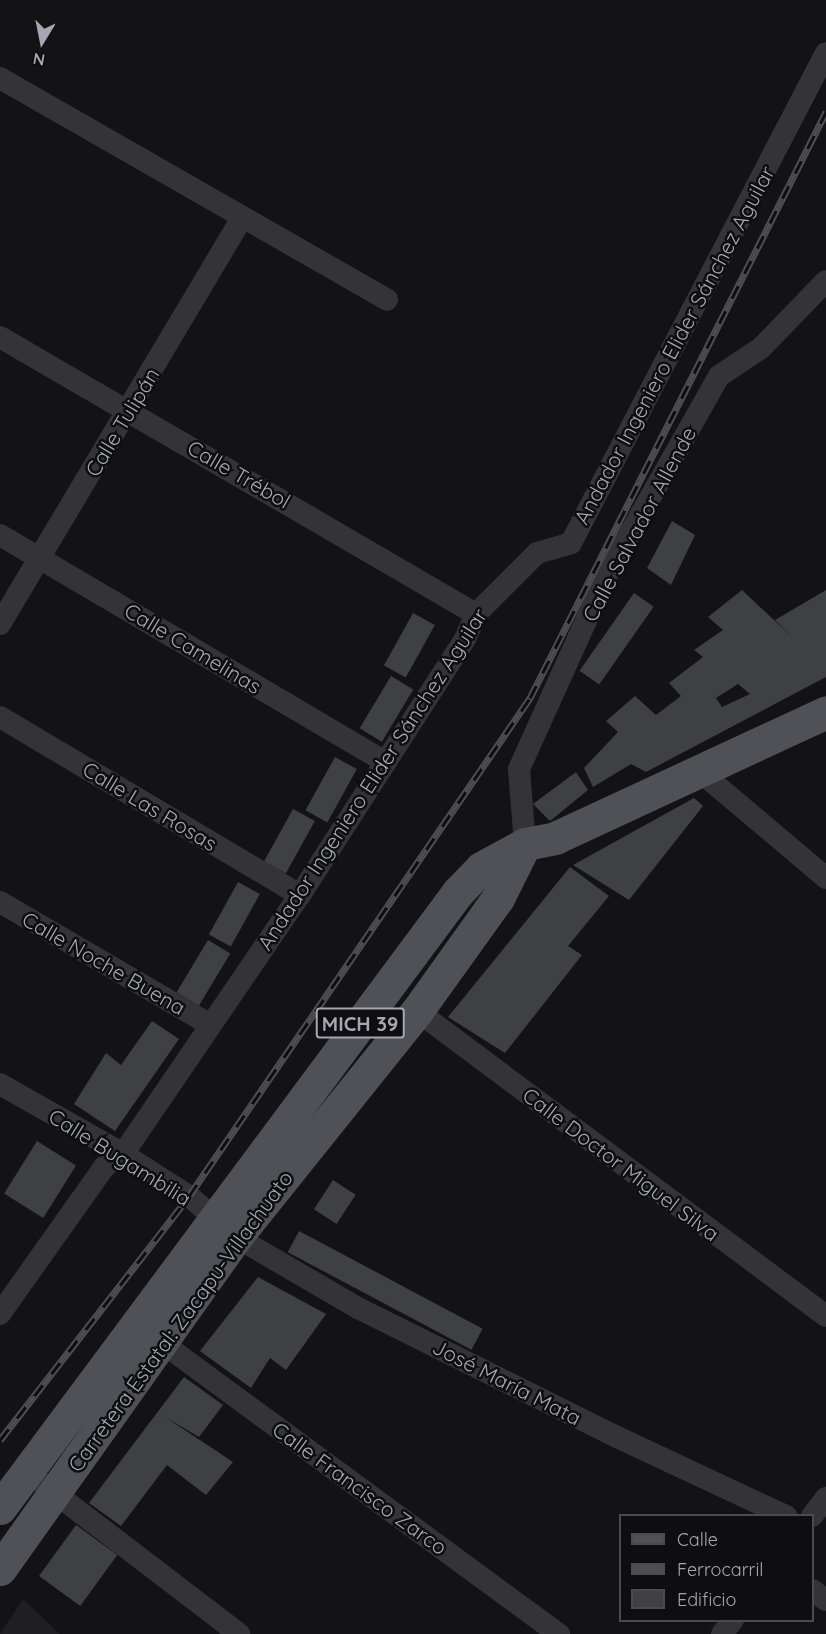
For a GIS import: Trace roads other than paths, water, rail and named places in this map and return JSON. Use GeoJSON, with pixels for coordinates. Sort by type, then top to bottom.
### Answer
{"type":"FeatureCollection","features":[{"type":"Feature","properties":{"kind":"main road","name":"MICH 39"},"geometry":{"type":"LineString","coordinates":[[0,1508],[224,1228],[458,892],[481,868],[525,844],[555,838],[697,769],[765,743],[826,712]]}},
{"type":"Feature","properties":{"kind":"main road","name":"Carretera Estatal: Zacapu-Villachuato"},"geometry":{"type":"LineString","coordinates":[[0,1569],[162,1342],[224,1228],[417,1011],[498,898],[525,844]]}},
{"type":"Feature","properties":{"kind":"street","name":"Andador Ingeniero Elider Sánchez Aguilar"},"geometry":{"type":"LineString","coordinates":[[0,1314],[104,1167],[123,1154],[209,1024],[300,895],[465,639],[476,614],[537,553],[571,543],[826,53]]}},
{"type":"Feature","properties":{"kind":"street"},"geometry":{"type":"LineString","coordinates":[[0,78],[387,300]]}},
{"type":"Feature","properties":{"kind":"street","name":"Calle Tulipán"},"geometry":{"type":"LineString","coordinates":[[0,624],[242,218]]}},
{"type":"Feature","properties":{"kind":"street","name":"Calle Salvador Allende"},"geometry":{"type":"LineString","coordinates":[[525,844],[519,769],[608,574],[719,376],[761,348],[826,281]]}},
{"type":"Feature","properties":{"kind":"street","name":"Calle Trébol"},"geometry":{"type":"LineString","coordinates":[[0,337],[476,614]]}},
{"type":"Feature","properties":{"kind":"street","name":"Calle Camelinas"},"geometry":{"type":"LineString","coordinates":[[0,535],[386,762]]}},
{"type":"Feature","properties":{"kind":"street","name":"Calle Las Rosas"},"geometry":{"type":"LineString","coordinates":[[0,717],[300,895]]}},
{"type":"Feature","properties":{"kind":"street"},"geometry":{"type":"LineString","coordinates":[[697,769],[826,878]]}},
{"type":"Feature","properties":{"kind":"street","name":"Calle Noche Buena"},"geometry":{"type":"LineString","coordinates":[[0,902],[209,1024]]}},
{"type":"Feature","properties":{"kind":"street","name":"Calle Doctor Miguel Silva"},"geometry":{"type":"LineString","coordinates":[[417,1011],[826,1316]]}},
{"type":"Feature","properties":{"kind":"street","name":"Calle Bugambilia"},"geometry":{"type":"LineString","coordinates":[[0,1084],[123,1154],[189,1197],[224,1228]]}},
{"type":"Feature","properties":{"kind":"street","name":"José María Mata"},"geometry":{"type":"LineString","coordinates":[[224,1228],[368,1313],[617,1437],[784,1514]]}},
{"type":"Feature","properties":{"kind":"street","name":"Calle Francisco Zarco"},"geometry":{"type":"LineString","coordinates":[[162,1342],[559,1634]]}},
{"type":"Feature","properties":{"kind":"street"},"geometry":{"type":"LineString","coordinates":[[28,1471],[54,1494],[239,1634]]}},
{"type":"Feature","properties":{"kind":"street"},"geometry":{"type":"LineString","coordinates":[[814,1515],[826,1498]]}},
{"type":"Feature","properties":{"kind":"street"},"geometry":{"type":"LineString","coordinates":[[814,1591],[826,1600]]}},
{"type":"Feature","properties":{"kind":"street"},"geometry":{"type":"LineString","coordinates":[[722,1634],[731,1622]]}},
{"type":"Feature","properties":{"kind":"railway"},"geometry":{"type":"LineString","coordinates":[[0,1440],[189,1196],[530,698],[826,112]]}}]}
